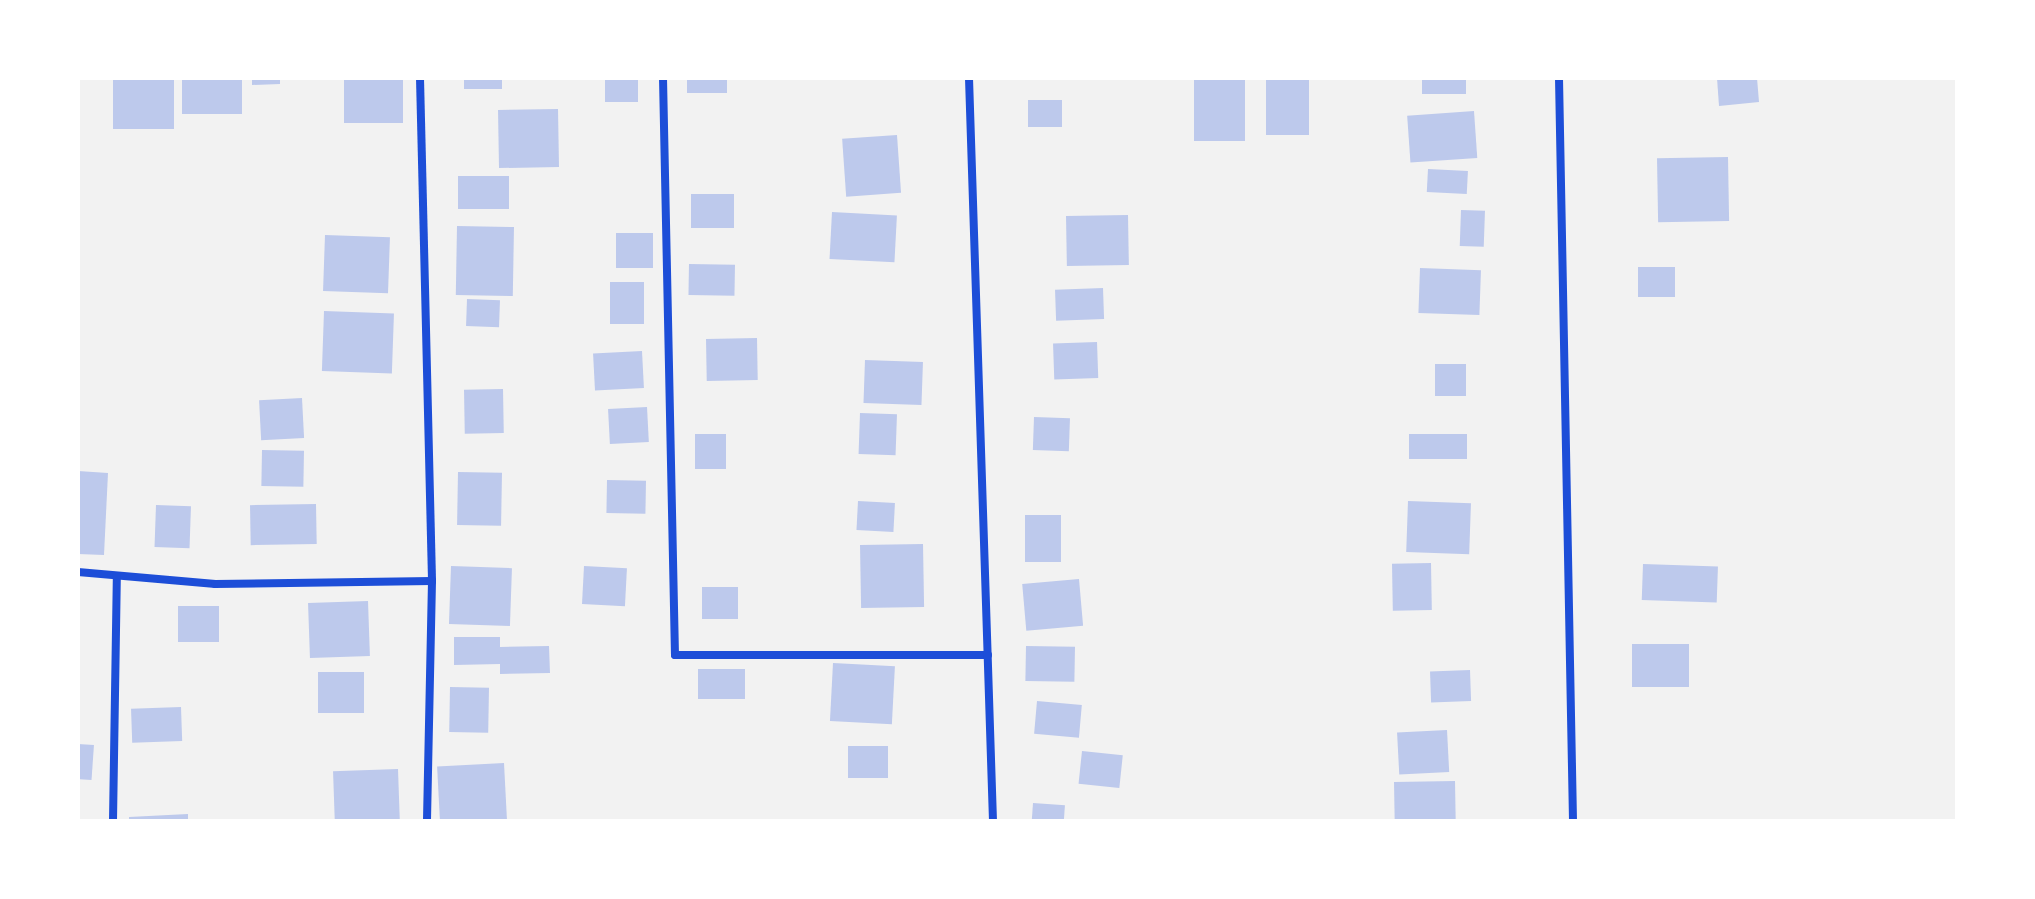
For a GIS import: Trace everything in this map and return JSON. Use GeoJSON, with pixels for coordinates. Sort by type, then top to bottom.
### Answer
{"type":"FeatureCollection","features":[{"type":"Feature","properties":{"kind":"street"},"geometry":{"type":"LineString","coordinates":[[420,78],[432,581],[427,821]]}},
{"type":"Feature","properties":{"kind":"street"},"geometry":{"type":"LineString","coordinates":[[663,78],[675,655],[988,655]]}},
{"type":"Feature","properties":{"kind":"street"},"geometry":{"type":"LineString","coordinates":[[969,78],[993,821]]}},
{"type":"Feature","properties":{"kind":"street"},"geometry":{"type":"LineString","coordinates":[[1559,78],[1573,821]]}},
{"type":"Feature","properties":{"kind":"street"},"geometry":{"type":"LineString","coordinates":[[78,572],[215,584],[432,581]]}},
{"type":"Feature","properties":{"kind":"street"},"geometry":{"type":"LineString","coordinates":[[113,821],[117,576]]}},
{"type":"Feature","properties":{"kind":"building"},"geometry":{"type":"Polygon","coordinates":[[[113,78],[174,78],[174,129],[113,129],[113,78]]]}},
{"type":"Feature","properties":{"kind":"building"},"geometry":{"type":"Polygon","coordinates":[[[182,78],[242,78],[242,114],[182,114],[182,78]]]}},
{"type":"Feature","properties":{"kind":"building"},"geometry":{"type":"Polygon","coordinates":[[[252,78],[280,78],[280,84],[252,85],[252,78]]]}},
{"type":"Feature","properties":{"kind":"building"},"geometry":{"type":"Polygon","coordinates":[[[344,78],[403,78],[403,123],[344,123],[344,78]]]}},
{"type":"Feature","properties":{"kind":"building"},"geometry":{"type":"Polygon","coordinates":[[[464,78],[502,78],[502,89],[464,89],[464,78]]]}},
{"type":"Feature","properties":{"kind":"building"},"geometry":{"type":"Polygon","coordinates":[[[605,78],[638,78],[638,102],[605,102],[605,78]]]}},
{"type":"Feature","properties":{"kind":"building"},"geometry":{"type":"Polygon","coordinates":[[[687,78],[727,78],[727,93],[687,93],[687,78]]]}},
{"type":"Feature","properties":{"kind":"building"},"geometry":{"type":"Polygon","coordinates":[[[1194,78],[1245,78],[1245,141],[1194,141],[1194,78]]]}},
{"type":"Feature","properties":{"kind":"building"},"geometry":{"type":"Polygon","coordinates":[[[1266,78],[1309,78],[1309,135],[1266,135],[1266,78]]]}},
{"type":"Feature","properties":{"kind":"building"},"geometry":{"type":"Polygon","coordinates":[[[1422,78],[1466,78],[1466,94],[1422,94],[1422,78]]]}},
{"type":"Feature","properties":{"kind":"building"},"geometry":{"type":"Polygon","coordinates":[[[1717,78],[1757,78],[1759,102],[1719,106],[1717,78]]]}},
{"type":"Feature","properties":{"kind":"building"},"geometry":{"type":"Polygon","coordinates":[[[1028,100],[1062,100],[1062,127],[1028,127],[1028,100]]]}},
{"type":"Feature","properties":{"kind":"building"},"geometry":{"type":"Polygon","coordinates":[[[558,109],[559,167],[499,168],[498,110],[558,109]]]}},
{"type":"Feature","properties":{"kind":"building"},"geometry":{"type":"Polygon","coordinates":[[[1474,111],[1477,158],[1410,163],[1407,116],[1474,111]]]}},
{"type":"Feature","properties":{"kind":"building"},"geometry":{"type":"Polygon","coordinates":[[[897,135],[901,193],[846,197],[842,139],[897,135]]]}},
{"type":"Feature","properties":{"kind":"building"},"geometry":{"type":"Polygon","coordinates":[[[1728,157],[1729,221],[1658,222],[1657,158],[1728,157]]]}},
{"type":"Feature","properties":{"kind":"building"},"geometry":{"type":"Polygon","coordinates":[[[1428,169],[1468,171],[1467,194],[1427,192],[1428,169]]]}},
{"type":"Feature","properties":{"kind":"building"},"geometry":{"type":"Polygon","coordinates":[[[458,176],[509,176],[509,209],[458,209],[458,176]]]}},
{"type":"Feature","properties":{"kind":"building"},"geometry":{"type":"Polygon","coordinates":[[[691,194],[734,194],[734,228],[691,228],[691,194]]]}},
{"type":"Feature","properties":{"kind":"building"},"geometry":{"type":"Polygon","coordinates":[[[1461,210],[1485,211],[1484,247],[1460,246],[1461,210]]]}},
{"type":"Feature","properties":{"kind":"building"},"geometry":{"type":"Polygon","coordinates":[[[832,212],[897,215],[894,262],[830,259],[832,212]]]}},
{"type":"Feature","properties":{"kind":"building"},"geometry":{"type":"Polygon","coordinates":[[[1128,215],[1129,265],[1067,266],[1066,216],[1128,215]]]}},
{"type":"Feature","properties":{"kind":"building"},"geometry":{"type":"Polygon","coordinates":[[[457,226],[514,227],[513,296],[456,295],[457,226]]]}},
{"type":"Feature","properties":{"kind":"building"},"geometry":{"type":"Polygon","coordinates":[[[616,233],[653,233],[653,268],[616,268],[616,233]]]}},
{"type":"Feature","properties":{"kind":"building"},"geometry":{"type":"Polygon","coordinates":[[[325,235],[390,237],[388,293],[323,291],[325,235]]]}},
{"type":"Feature","properties":{"kind":"building"},"geometry":{"type":"Polygon","coordinates":[[[689,264],[735,265],[734,296],[688,295],[689,264]]]}},
{"type":"Feature","properties":{"kind":"building"},"geometry":{"type":"Polygon","coordinates":[[[1638,267],[1675,267],[1675,297],[1638,297],[1638,267]]]}},
{"type":"Feature","properties":{"kind":"building"},"geometry":{"type":"Polygon","coordinates":[[[1420,268],[1481,270],[1479,315],[1418,313],[1420,268]]]}},
{"type":"Feature","properties":{"kind":"building"},"geometry":{"type":"Polygon","coordinates":[[[610,282],[644,282],[644,324],[610,324],[610,282]]]}},
{"type":"Feature","properties":{"kind":"building"},"geometry":{"type":"Polygon","coordinates":[[[1103,288],[1104,319],[1056,321],[1055,290],[1103,288]]]}},
{"type":"Feature","properties":{"kind":"building"},"geometry":{"type":"Polygon","coordinates":[[[467,299],[500,300],[499,327],[466,326],[467,299]]]}},
{"type":"Feature","properties":{"kind":"building"},"geometry":{"type":"Polygon","coordinates":[[[324,311],[394,313],[392,373],[322,371],[324,311]]]}},
{"type":"Feature","properties":{"kind":"building"},"geometry":{"type":"Polygon","coordinates":[[[757,338],[758,380],[707,381],[706,339],[757,338]]]}},
{"type":"Feature","properties":{"kind":"building"},"geometry":{"type":"Polygon","coordinates":[[[1097,342],[1098,378],[1054,380],[1053,344],[1097,342]]]}},
{"type":"Feature","properties":{"kind":"building"},"geometry":{"type":"Polygon","coordinates":[[[642,351],[644,388],[595,391],[593,354],[642,351]]]}},
{"type":"Feature","properties":{"kind":"building"},"geometry":{"type":"Polygon","coordinates":[[[865,360],[923,362],[921,405],[863,403],[865,360]]]}},
{"type":"Feature","properties":{"kind":"building"},"geometry":{"type":"Polygon","coordinates":[[[1435,364],[1466,364],[1466,396],[1435,396],[1435,364]]]}},
{"type":"Feature","properties":{"kind":"building"},"geometry":{"type":"Polygon","coordinates":[[[503,389],[504,433],[465,434],[464,390],[503,389]]]}},
{"type":"Feature","properties":{"kind":"building"},"geometry":{"type":"Polygon","coordinates":[[[302,398],[304,438],[261,440],[259,400],[302,398]]]}},
{"type":"Feature","properties":{"kind":"building"},"geometry":{"type":"Polygon","coordinates":[[[647,407],[649,442],[610,444],[608,409],[647,407]]]}},
{"type":"Feature","properties":{"kind":"building"},"geometry":{"type":"Polygon","coordinates":[[[860,413],[897,414],[896,455],[859,454],[860,413]]]}},
{"type":"Feature","properties":{"kind":"building"},"geometry":{"type":"Polygon","coordinates":[[[1034,417],[1070,418],[1069,451],[1033,450],[1034,417]]]}},
{"type":"Feature","properties":{"kind":"building"},"geometry":{"type":"Polygon","coordinates":[[[695,434],[726,434],[726,469],[695,469],[695,434]]]}},
{"type":"Feature","properties":{"kind":"building"},"geometry":{"type":"Polygon","coordinates":[[[1409,434],[1467,434],[1467,459],[1409,459],[1409,434]]]}},
{"type":"Feature","properties":{"kind":"building"},"geometry":{"type":"Polygon","coordinates":[[[262,450],[304,451],[303,487],[261,486],[262,450]]]}},
{"type":"Feature","properties":{"kind":"building"},"geometry":{"type":"Polygon","coordinates":[[[78,471],[108,473],[104,555],[78,554],[78,471]]]}},
{"type":"Feature","properties":{"kind":"building"},"geometry":{"type":"Polygon","coordinates":[[[458,472],[502,473],[501,526],[457,525],[458,472]]]}},
{"type":"Feature","properties":{"kind":"building"},"geometry":{"type":"Polygon","coordinates":[[[607,480],[646,481],[645,514],[606,513],[607,480]]]}},
{"type":"Feature","properties":{"kind":"building"},"geometry":{"type":"Polygon","coordinates":[[[858,501],[895,503],[893,532],[856,530],[858,501]]]}},
{"type":"Feature","properties":{"kind":"building"},"geometry":{"type":"Polygon","coordinates":[[[1408,501],[1471,503],[1469,554],[1406,552],[1408,501]]]}},
{"type":"Feature","properties":{"kind":"building"},"geometry":{"type":"Polygon","coordinates":[[[316,504],[317,544],[251,545],[250,505],[316,504]]]}},
{"type":"Feature","properties":{"kind":"building"},"geometry":{"type":"Polygon","coordinates":[[[156,505],[191,506],[190,548],[155,547],[156,505]]]}},
{"type":"Feature","properties":{"kind":"building"},"geometry":{"type":"Polygon","coordinates":[[[1025,515],[1061,515],[1061,562],[1025,562],[1025,515]]]}},
{"type":"Feature","properties":{"kind":"building"},"geometry":{"type":"Polygon","coordinates":[[[923,544],[924,607],[861,608],[860,545],[923,544]]]}},
{"type":"Feature","properties":{"kind":"building"},"geometry":{"type":"Polygon","coordinates":[[[1431,563],[1432,610],[1393,611],[1392,564],[1431,563]]]}},
{"type":"Feature","properties":{"kind":"building"},"geometry":{"type":"Polygon","coordinates":[[[1643,564],[1718,567],[1717,603],[1642,600],[1643,564]]]}},
{"type":"Feature","properties":{"kind":"building"},"geometry":{"type":"Polygon","coordinates":[[[451,566],[512,568],[510,626],[449,624],[451,566]]]}},
{"type":"Feature","properties":{"kind":"building"},"geometry":{"type":"Polygon","coordinates":[[[584,566],[627,568],[625,606],[582,604],[584,566]]]}},
{"type":"Feature","properties":{"kind":"building"},"geometry":{"type":"Polygon","coordinates":[[[1079,579],[1083,626],[1026,631],[1022,584],[1079,579]]]}},
{"type":"Feature","properties":{"kind":"building"},"geometry":{"type":"Polygon","coordinates":[[[702,587],[738,587],[738,619],[702,619],[702,587]]]}},
{"type":"Feature","properties":{"kind":"building"},"geometry":{"type":"Polygon","coordinates":[[[368,601],[370,656],[310,658],[308,603],[368,601]]]}},
{"type":"Feature","properties":{"kind":"building"},"geometry":{"type":"Polygon","coordinates":[[[178,606],[219,606],[219,642],[178,642],[178,606]]]}},
{"type":"Feature","properties":{"kind":"building"},"geometry":{"type":"Polygon","coordinates":[[[454,637],[500,637],[500,647],[549,646],[550,673],[500,674],[500,664],[454,665],[454,637]]]}},
{"type":"Feature","properties":{"kind":"building"},"geometry":{"type":"Polygon","coordinates":[[[1632,644],[1689,644],[1689,687],[1632,687],[1632,644]]]}},
{"type":"Feature","properties":{"kind":"building"},"geometry":{"type":"Polygon","coordinates":[[[1026,646],[1075,647],[1074,682],[1025,681],[1026,646]]]}},
{"type":"Feature","properties":{"kind":"building"},"geometry":{"type":"Polygon","coordinates":[[[833,663],[895,666],[892,724],[830,721],[833,663]]]}},
{"type":"Feature","properties":{"kind":"building"},"geometry":{"type":"Polygon","coordinates":[[[698,669],[745,669],[745,699],[698,699],[698,669]]]}},
{"type":"Feature","properties":{"kind":"building"},"geometry":{"type":"Polygon","coordinates":[[[1470,670],[1471,701],[1431,702],[1430,671],[1470,670]]]}},
{"type":"Feature","properties":{"kind":"building"},"geometry":{"type":"Polygon","coordinates":[[[318,672],[364,672],[364,713],[318,713],[318,672]]]}},
{"type":"Feature","properties":{"kind":"building"},"geometry":{"type":"Polygon","coordinates":[[[450,687],[489,688],[488,733],[449,732],[450,687]]]}},
{"type":"Feature","properties":{"kind":"building"},"geometry":{"type":"Polygon","coordinates":[[[1037,701],[1082,705],[1079,738],[1034,734],[1037,701]]]}},
{"type":"Feature","properties":{"kind":"building"},"geometry":{"type":"Polygon","coordinates":[[[181,707],[182,741],[132,743],[131,709],[181,707]]]}},
{"type":"Feature","properties":{"kind":"building"},"geometry":{"type":"Polygon","coordinates":[[[1447,730],[1449,772],[1399,775],[1397,733],[1447,730]]]}},
{"type":"Feature","properties":{"kind":"building"},"geometry":{"type":"Polygon","coordinates":[[[78,744],[94,745],[92,780],[78,779],[78,744]]]}},
{"type":"Feature","properties":{"kind":"building"},"geometry":{"type":"Polygon","coordinates":[[[848,746],[888,746],[888,778],[848,778],[848,746]]]}},
{"type":"Feature","properties":{"kind":"building"},"geometry":{"type":"Polygon","coordinates":[[[1082,751],[1123,755],[1119,788],[1079,784],[1082,751]]]}},
{"type":"Feature","properties":{"kind":"building"},"geometry":{"type":"Polygon","coordinates":[[[504,763],[507,820],[440,821],[437,767],[504,763]]]}},
{"type":"Feature","properties":{"kind":"building"},"geometry":{"type":"Polygon","coordinates":[[[398,769],[400,821],[335,821],[333,771],[398,769]]]}},
{"type":"Feature","properties":{"kind":"building"},"geometry":{"type":"Polygon","coordinates":[[[1455,781],[1456,821],[1395,821],[1394,782],[1455,781]]]}},
{"type":"Feature","properties":{"kind":"building"},"geometry":{"type":"Polygon","coordinates":[[[1033,803],[1065,805],[1064,821],[1032,821],[1033,803]]]}},
{"type":"Feature","properties":{"kind":"building"},"geometry":{"type":"Polygon","coordinates":[[[188,814],[188,821],[129,821],[129,817],[188,814]]]}}]}
